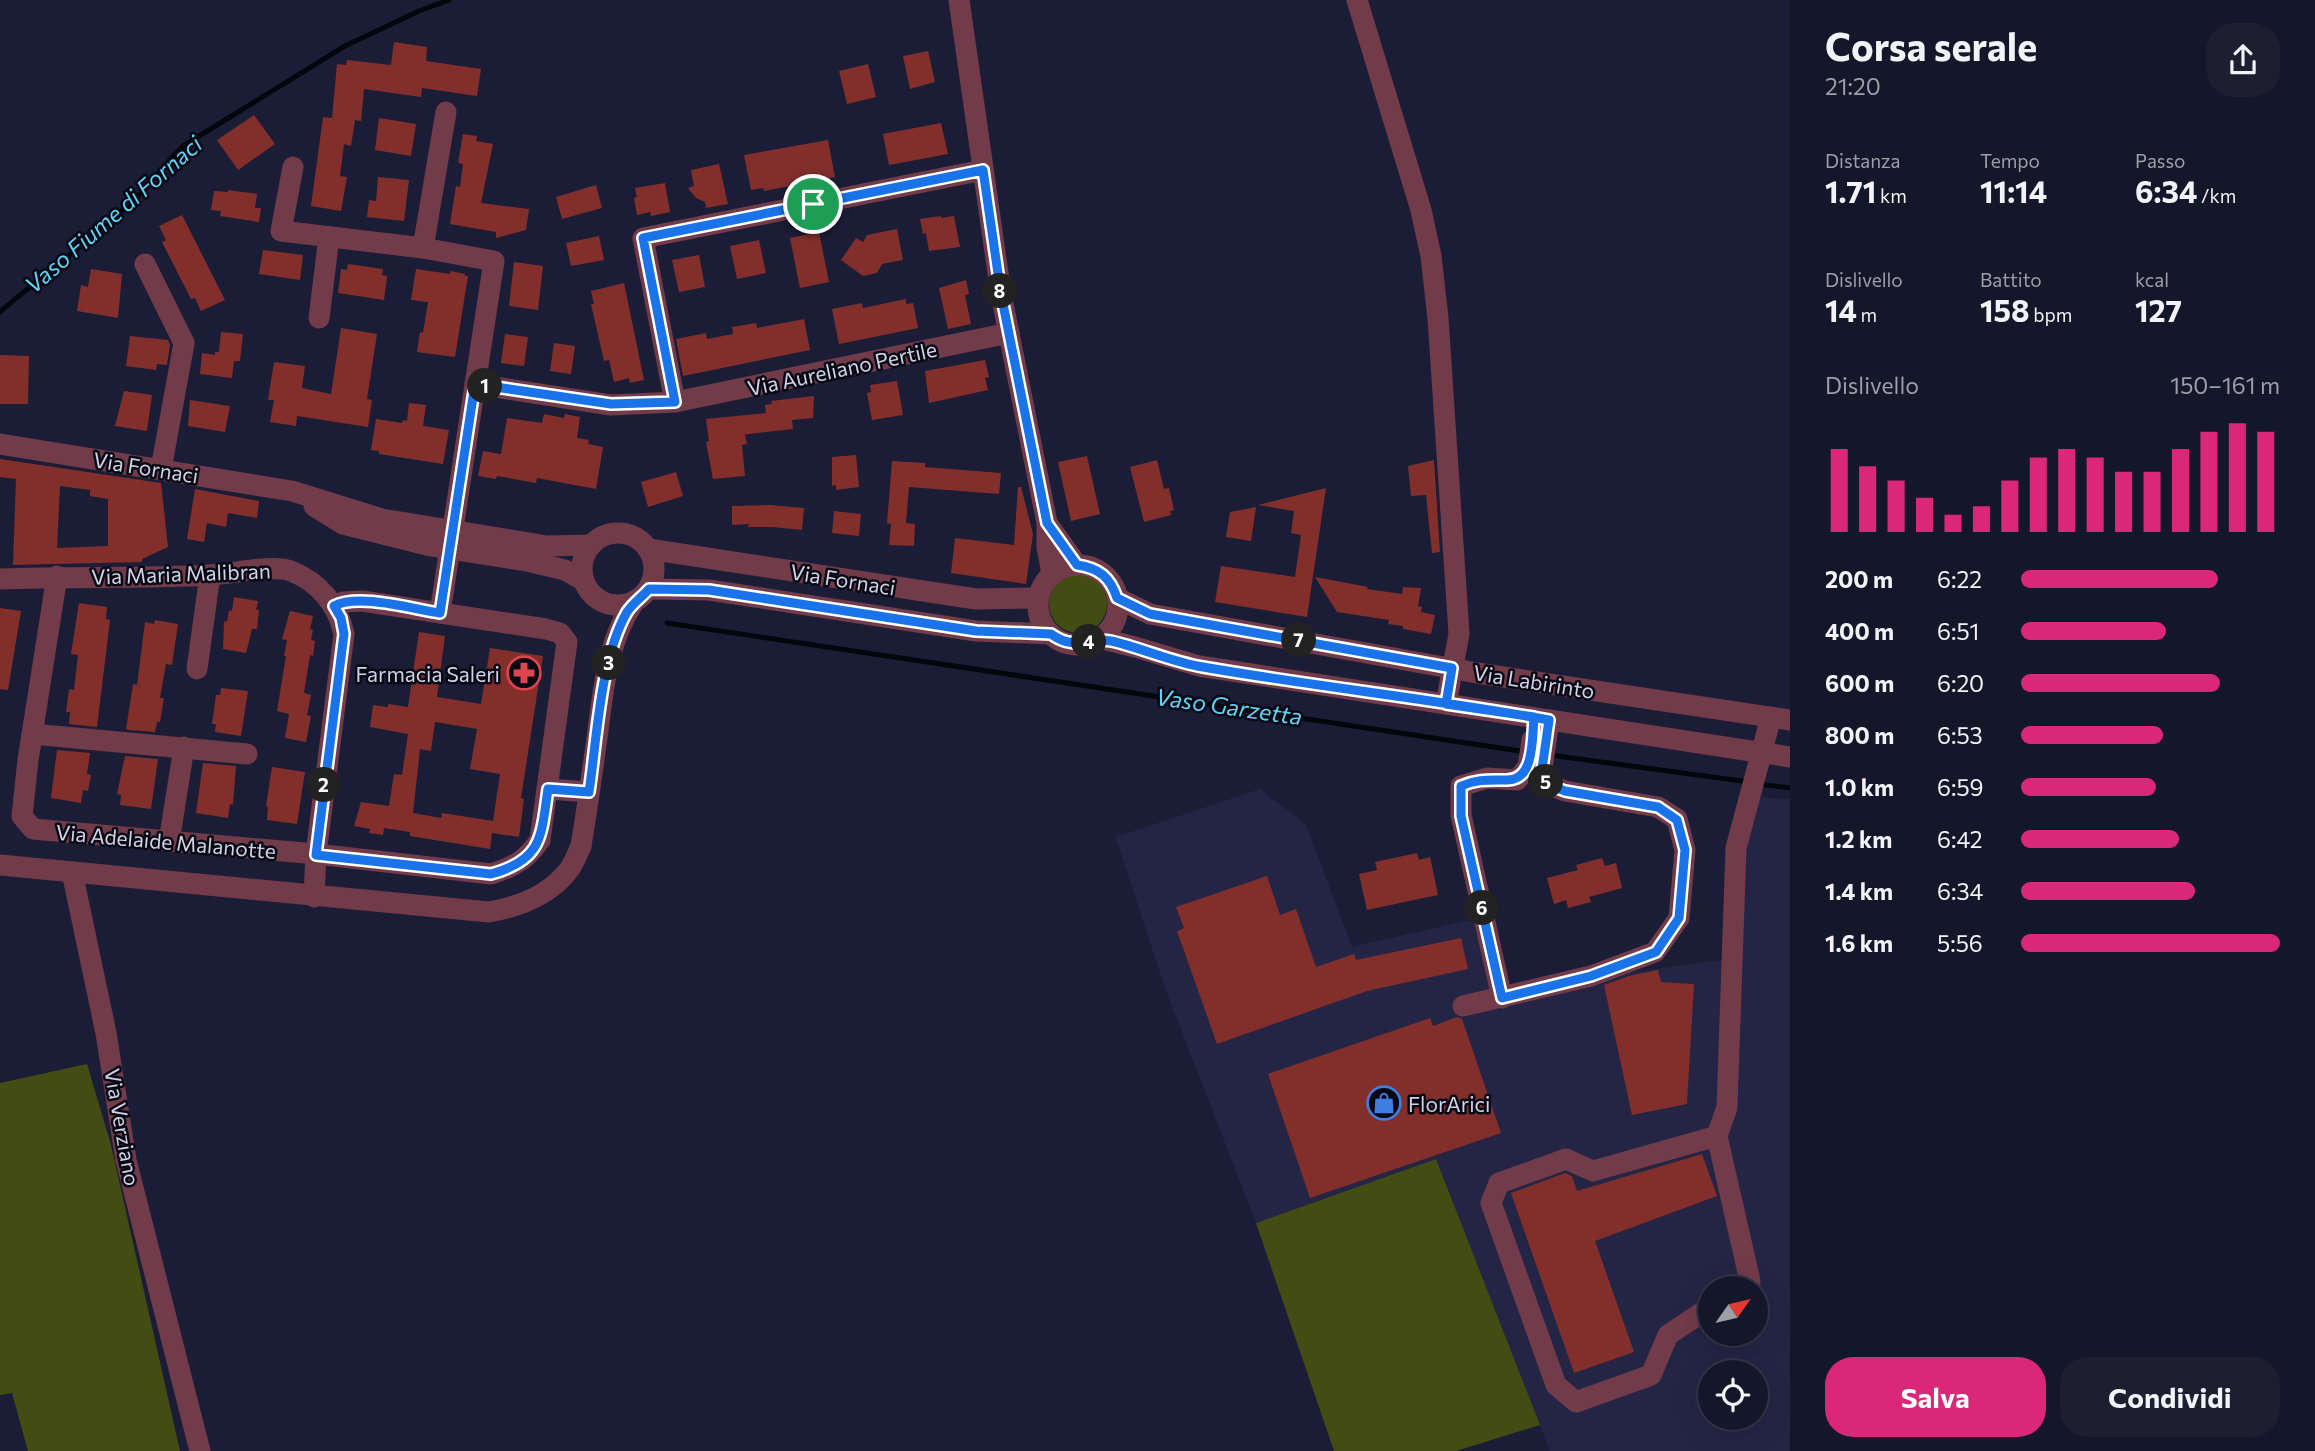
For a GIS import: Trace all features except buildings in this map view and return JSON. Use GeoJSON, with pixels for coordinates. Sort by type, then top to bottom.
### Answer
{"type":"FeatureCollection","features":[{"type":"Feature","properties":{"kind":"street"},"geometry":{"type":"LineString","coordinates":[[959,0],[1001,294],[1047,523],[1047,547],[1052,575]]}},
{"type":"Feature","properties":{"kind":"street"},"geometry":{"type":"LineString","coordinates":[[1357,0],[1421,210],[1431,256],[1438,318],[1459,634],[1446,704]]}},
{"type":"Feature","properties":{"kind":"street"},"geometry":{"type":"LineString","coordinates":[[423,248],[446,112]]}},
{"type":"Feature","properties":{"kind":"street"},"geometry":{"type":"LineString","coordinates":[[293,167],[281,230],[423,248],[494,261],[440,613]]}},
{"type":"Feature","properties":{"kind":"street"},"geometry":{"type":"LineString","coordinates":[[675,402],[643,238],[983,170]]}},
{"type":"Feature","properties":{"kind":"street"},"geometry":{"type":"LineString","coordinates":[[319,317],[329,237]]}},
{"type":"Feature","properties":{"kind":"street"},"geometry":{"type":"LineString","coordinates":[[145,264],[184,343],[161,469]]}},
{"type":"Feature","properties":{"kind":"street","name":"Via Aureliano Pertile"},"geometry":{"type":"LineString","coordinates":[[475,384],[611,404],[675,402],[1009,333]]}},
{"type":"Feature","properties":{"kind":"street","name":"Via Fornaci"},"geometry":{"type":"LineString","coordinates":[[0,444],[292,491],[452,540],[565,570],[584,581],[592,594],[605,603],[624,605],[642,596],[709,590],[976,631],[1051,634],[1077,644],[1099,638]]}},
{"type":"Feature","properties":{"kind":"street"},"geometry":{"type":"LineString","coordinates":[[1047,523],[1077,565]]}},
{"type":"Feature","properties":{"kind":"street","name":"Via Fornaci"},"geometry":{"type":"LineString","coordinates":[[452,540],[547,546],[591,545],[601,537],[620,533],[634,536],[648,549],[976,599],[1039,598]]}},
{"type":"Feature","properties":{"kind":"street"},"geometry":{"type":"LineString","coordinates":[[584,581],[583,563],[591,545]]}},
{"type":"Feature","properties":{"kind":"street"},"geometry":{"type":"LineString","coordinates":[[642,596],[654,573],[648,549]]}},
{"type":"Feature","properties":{"kind":"street"},"geometry":{"type":"LineString","coordinates":[[1051,634],[1042,622],[1039,598],[1044,584],[1052,575],[1068,566],[1077,565],[1090,567],[1104,575],[1117,598],[1115,620],[1099,638]]}},
{"type":"Feature","properties":{"kind":"street","name":"Via Maria Malibran"},"geometry":{"type":"LineString","coordinates":[[0,579],[210,575],[280,569],[308,581],[326,594],[334,606]]}},
{"type":"Feature","properties":{"kind":"street"},"geometry":{"type":"LineString","coordinates":[[197,669],[210,575]]}},
{"type":"Feature","properties":{"kind":"street"},"geometry":{"type":"LineString","coordinates":[[57,576],[32,734],[247,754]]}},
{"type":"Feature","properties":{"kind":"street","name":"Via Adelaide Malanotte"},"geometry":{"type":"LineString","coordinates":[[72,872],[489,912],[509,909],[528,901],[547,890],[568,871],[581,846],[606,677],[616,637],[627,612],[642,596]]}},
{"type":"Feature","properties":{"kind":"street","name":"Via Labirinto"},"geometry":{"type":"LineString","coordinates":[[1117,598],[1150,614],[1452,668],[1781,718]]}},
{"type":"Feature","properties":{"kind":"street","name":"Via Adelaide Malanotte"},"geometry":{"type":"LineString","coordinates":[[32,734],[22,816],[33,829],[491,874],[511,868],[528,857],[540,840],[567,642],[560,633],[546,629],[362,601],[343,601],[334,606]]}},
{"type":"Feature","properties":{"kind":"street","name":"Via Adelaide Malanotte"},"geometry":{"type":"LineString","coordinates":[[605,603],[606,677]]}},
{"type":"Feature","properties":{"kind":"street"},"geometry":{"type":"LineString","coordinates":[[314,897],[316,855],[344,634],[341,618],[334,606]]}},
{"type":"Feature","properties":{"kind":"street","name":"Via Labirinto"},"geometry":{"type":"LineString","coordinates":[[1099,638],[1199,666],[1790,757]]}},
{"type":"Feature","properties":{"kind":"street","name":"Via Labirinto"},"geometry":{"type":"LineString","coordinates":[[1537,754],[1542,718]]}},
{"type":"Feature","properties":{"kind":"street"},"geometry":{"type":"LineString","coordinates":[[1749,1276],[1717,1136],[1727,1107],[1736,848],[1763,753],[1781,718]]}},
{"type":"Feature","properties":{"kind":"street"},"geometry":{"type":"LineString","coordinates":[[169,842],[184,747]]}},
{"type":"Feature","properties":{"kind":"street"},"geometry":{"type":"LineString","coordinates":[[1463,1006],[1591,976],[1656,952],[1679,918],[1685,850],[1677,820],[1658,807],[1556,789],[1546,781],[1537,754]]}},
{"type":"Feature","properties":{"kind":"street"},"geometry":{"type":"LineString","coordinates":[[1502,998],[1461,816],[1461,786],[1487,778],[1517,780],[1537,754]]}},
{"type":"Feature","properties":{"kind":"street"},"geometry":{"type":"LineString","coordinates":[[548,789],[589,792]]}},
{"type":"Feature","properties":{"kind":"street"},"geometry":{"type":"LineString","coordinates":[[0,865],[72,872]]}},
{"type":"Feature","properties":{"kind":"street","name":"Via Verziano"},"geometry":{"type":"LineString","coordinates":[[72,872],[106,1033],[126,1160],[200,1451]]}},
{"type":"Feature","properties":{"kind":"street"},"geometry":{"type":"LineString","coordinates":[[1698,1315],[1668,1335],[1651,1374],[1576,1402],[1556,1385],[1490,1202],[1499,1183],[1566,1159],[1593,1171],[1717,1136]]}},
{"type":"Feature","properties":{"kind":"shaded area"},"geometry":{"type":"Polygon","coordinates":[[[1260,789],[1306,825],[1352,947],[1474,919],[1492,991],[1730,959],[1742,797],[1790,799],[1790,1451],[1550,1451],[1436,1159],[1256,1223],[1165,988],[1116,837],[1260,789]]]}},
{"type":"Feature","properties":{"kind":"green space"},"geometry":{"type":"Polygon","coordinates":[[[1078,575],[1089,577],[1102,588],[1107,604],[1105,615],[1094,628],[1078,633],[1067,631],[1054,620],[1049,604],[1051,593],[1062,580],[1078,575]]]}},
{"type":"Feature","properties":{"kind":"green space"},"geometry":{"type":"Polygon","coordinates":[[[87,1064],[111,1145],[180,1451],[28,1451],[12,1393],[0,1395],[0,1083],[87,1064]]]}},
{"type":"Feature","properties":{"kind":"green space"},"geometry":{"type":"Polygon","coordinates":[[[1436,1159],[1540,1425],[1456,1451],[1334,1451],[1256,1223],[1436,1159]]]}},
{"type":"Feature","properties":{"kind":"waterway","name":"Vaso Fiume di Fornaci"},"geometry":{"type":"LineString","coordinates":[[0,312],[123,210],[183,146],[345,46],[449,0]]}},
{"type":"Feature","properties":{"kind":"waterway","name":"Vaso Garzetta"},"geometry":{"type":"LineString","coordinates":[[667,623],[1527,752]]}},
{"type":"Feature","properties":{"kind":"waterway","name":"Vaso Garzetta"},"geometry":{"type":"LineString","coordinates":[[1550,755],[1749,782]]}},
{"type":"Feature","properties":{"kind":"waterway","name":"Vaso Garzetta"},"geometry":{"type":"LineString","coordinates":[[1758,784],[1790,788]]}},
{"type":"Feature","properties":{"kind":"place","name":"Farmacia Saleri"},"geometry":{"type":"Point","coordinates":[524,673]}},
{"type":"Feature","properties":{"kind":"place","name":"FlorArici"},"geometry":{"type":"Point","coordinates":[1384,1103]}},
{"type":"Feature","properties":{"kind":"route"},"geometry":{"type":"LineString","coordinates":[[813,204],[643,238],[675,402],[611,404],[475,384],[440,613],[362,601],[343,601],[334,606],[341,618],[344,634],[316,855],[491,874],[511,868],[528,857],[540,840],[548,789],[589,792],[606,677],[616,637],[627,612],[649,589],[683,588],[976,631],[1051,634],[1067,643],[1086,643],[1099,638],[1199,666],[1446,704],[1534,717],[1549,720],[1542,769],[1549,785],[1565,791],[1658,807],[1677,820],[1685,850],[1679,918],[1656,952],[1591,976],[1502,998],[1461,816],[1461,786],[1487,778],[1517,780],[1521,777],[1528,767],[1534,717],[1446,704],[1452,668],[1150,614],[1117,598],[1109,580],[1097,570],[1077,565],[1047,523],[1001,294],[983,170],[813,204]]}}]}
